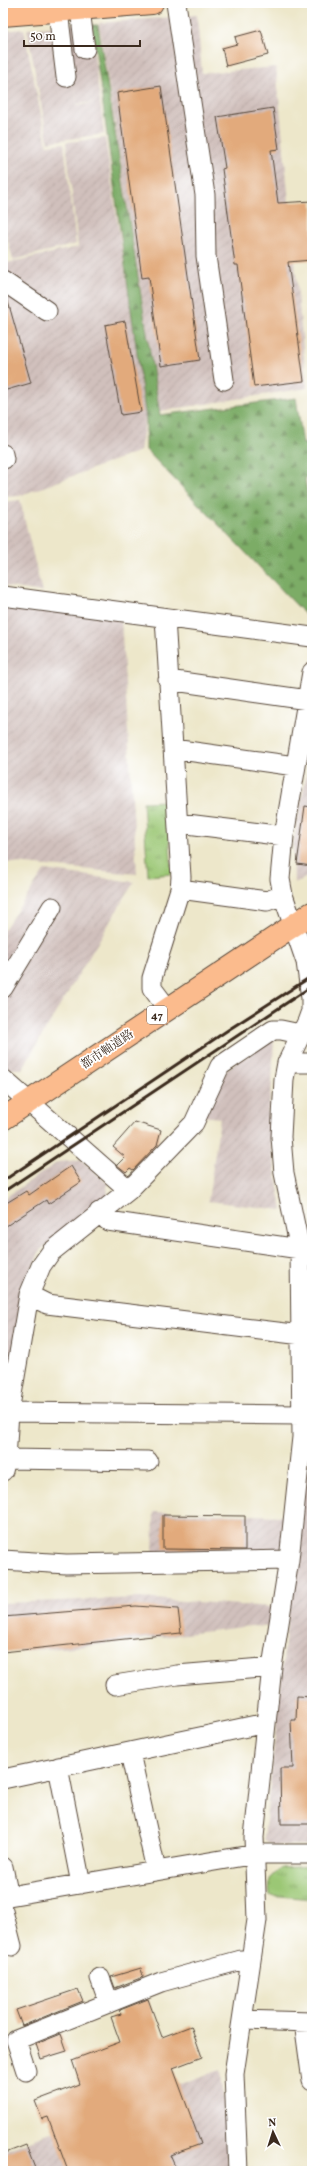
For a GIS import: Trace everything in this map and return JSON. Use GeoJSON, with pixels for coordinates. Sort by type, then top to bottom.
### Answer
{"type":"FeatureCollection","features":[{"type":"Feature","properties":{"kind":"main road"},"geometry":{"type":"LineString","coordinates":[[3,15],[152,3]]}},
{"type":"Feature","properties":{"kind":"main road","name":"都市軸道路"},"geometry":{"type":"LineString","coordinates":[[3,1119],[167,1008],[312,913]]}},
{"type":"Feature","properties":{"kind":"street"},"geometry":{"type":"LineString","coordinates":[[176,3],[205,195],[206,256],[224,380]]}},
{"type":"Feature","properties":{"kind":"street"},"geometry":{"type":"LineString","coordinates":[[80,9],[85,49]]}},
{"type":"Feature","properties":{"kind":"street"},"geometry":{"type":"LineString","coordinates":[[58,11],[66,77]]}},
{"type":"Feature","properties":{"kind":"street"},"geometry":{"type":"LineString","coordinates":[[3,281],[47,311]]}},
{"type":"Feature","properties":{"kind":"street"},"geometry":{"type":"LineString","coordinates":[[3,596],[312,637]]}},
{"type":"Feature","properties":{"kind":"street"},"geometry":{"type":"LineString","coordinates":[[165,618],[168,680],[179,823],[180,889],[152,978],[152,988],[167,1008]]}},
{"type":"Feature","properties":{"kind":"street"},"geometry":{"type":"LineString","coordinates":[[238,2171],[234,2074],[257,1920],[256,1854],[254,1837],[272,1667],[306,1451],[302,1415],[300,1249],[284,1173],[281,1137],[284,1079],[287,1063],[311,1011],[306,962],[283,895],[280,879],[284,836],[312,672]]}},
{"type":"Feature","properties":{"kind":"street"},"geometry":{"type":"LineString","coordinates":[[168,680],[308,700]]}},
{"type":"Feature","properties":{"kind":"street"},"geometry":{"type":"LineString","coordinates":[[173,749],[295,766]]}},
{"type":"Feature","properties":{"kind":"street"},"geometry":{"type":"LineString","coordinates":[[179,823],[284,836]]}},
{"type":"Feature","properties":{"kind":"street"},"geometry":{"type":"LineString","coordinates":[[180,889],[267,901],[283,895]]}},
{"type":"Feature","properties":{"kind":"street"},"geometry":{"type":"LineString","coordinates":[[3,988],[52,907]]}},
{"type":"Feature","properties":{"kind":"street"},"geometry":{"type":"LineString","coordinates":[[148,1461],[4,1465],[9,1412],[29,1295],[41,1266],[51,1252],[128,1190],[194,1123],[220,1066],[273,1030],[282,1030],[300,1034]]}},
{"type":"Feature","properties":{"kind":"street"},"geometry":{"type":"LineString","coordinates":[[287,1063],[312,1063]]}},
{"type":"Feature","properties":{"kind":"street"},"geometry":{"type":"LineString","coordinates":[[3,1079],[128,1190]]}},
{"type":"Feature","properties":{"kind":"street"},"geometry":{"type":"LineString","coordinates":[[99,1212],[108,1221],[300,1249]]}},
{"type":"Feature","properties":{"kind":"street"},"geometry":{"type":"LineString","coordinates":[[29,1295],[47,1304],[302,1335]]}},
{"type":"Feature","properties":{"kind":"street"},"geometry":{"type":"LineString","coordinates":[[9,1412],[302,1415]]}},
{"type":"Feature","properties":{"kind":"street"},"geometry":{"type":"LineString","coordinates":[[3,1560],[66,1564],[289,1560]]}},
{"type":"Feature","properties":{"kind":"street"},"geometry":{"type":"LineString","coordinates":[[115,1685],[177,1675],[272,1667]]}},
{"type":"Feature","properties":{"kind":"street"},"geometry":{"type":"LineString","coordinates":[[3,1779],[266,1723]]}},
{"type":"Feature","properties":{"kind":"street"},"geometry":{"type":"LineString","coordinates":[[130,1753],[156,1870]]}},
{"type":"Feature","properties":{"kind":"street"},"geometry":{"type":"LineString","coordinates":[[58,1767],[81,1884]]}},
{"type":"Feature","properties":{"kind":"street"},"geometry":{"type":"LineString","coordinates":[[5,1901],[81,1884],[256,1854],[312,1854]]}},
{"type":"Feature","properties":{"kind":"street"},"geometry":{"type":"LineString","coordinates":[[3,1867],[5,1901],[12,1946]]}},
{"type":"Feature","properties":{"kind":"street"},"geometry":{"type":"LineString","coordinates":[[26,2071],[16,2040],[193,1972],[241,1960],[251,1960]]}},
{"type":"Feature","properties":{"kind":"street"},"geometry":{"type":"LineString","coordinates":[[100,1978],[109,2003]]}},
{"type":"Feature","properties":{"kind":"street"},"geometry":{"type":"LineString","coordinates":[[243,2020],[308,2022],[312,2081]]}},
{"type":"Feature","properties":{"kind":"shaded area"},"geometry":{"type":"Polygon","coordinates":[[[197,15],[202,73],[276,67],[307,388],[160,411],[99,23],[197,15]]]}},
{"type":"Feature","properties":{"kind":"shaded area"},"geometry":{"type":"Polygon","coordinates":[[[90,22],[104,134],[48,142],[27,29],[90,22]],[[67,25],[77,106],[96,102],[77,104],[67,25]]]}},
{"type":"Feature","properties":{"kind":"shaded area"},"geometry":{"type":"Polygon","coordinates":[[[24,29],[47,145],[64,143],[76,244],[13,260],[3,223],[3,31],[24,29]]]}},
{"type":"Feature","properties":{"kind":"shaded area"},"geometry":{"type":"Polygon","coordinates":[[[105,138],[146,414],[140,451],[19,496],[3,497],[3,247],[7,263],[78,247],[66,142],[105,138]]]}},
{"type":"Feature","properties":{"kind":"shaded area"},"geometry":{"type":"Polygon","coordinates":[[[20,500],[42,592],[3,586],[3,502],[20,500]]]}},
{"type":"Feature","properties":{"kind":"shaded area"},"geometry":{"type":"Polygon","coordinates":[[[3,601],[121,619],[137,874],[3,862],[3,601]]]}},
{"type":"Feature","properties":{"kind":"shaded area"},"geometry":{"type":"Polygon","coordinates":[[[310,755],[312,755],[312,875],[294,883],[293,845],[310,755]]]}},
{"type":"Feature","properties":{"kind":"shaded area"},"geometry":{"type":"Polygon","coordinates":[[[45,870],[134,882],[22,1069],[6,1069],[3,1067],[3,931],[45,870]]]}},
{"type":"Feature","properties":{"kind":"shaded area"},"geometry":{"type":"Polygon","coordinates":[[[274,1037],[272,1084],[268,1113],[272,1150],[282,1210],[208,1201],[220,1118],[202,1116],[227,1069],[274,1037]]]}},
{"type":"Feature","properties":{"kind":"shaded area"},"geometry":{"type":"Polygon","coordinates":[[[81,1160],[107,1183],[108,1197],[40,1250],[23,1294],[3,1449],[3,1199],[58,1162],[81,1160]]]}},
{"type":"Feature","properties":{"kind":"shaded area"},"geometry":{"type":"Polygon","coordinates":[[[305,1252],[312,1252],[312,1431],[308,1424],[305,1252]]]}},
{"type":"Feature","properties":{"kind":"shaded area"},"geometry":{"type":"Polygon","coordinates":[[[312,1464],[312,1845],[272,1845],[264,1839],[303,1474],[312,1464]]]}},
{"type":"Feature","properties":{"kind":"shaded area"},"geometry":{"type":"Polygon","coordinates":[[[154,1512],[284,1516],[282,1550],[269,1555],[153,1553],[154,1512]]]}},
{"type":"Feature","properties":{"kind":"shaded area"},"geometry":{"type":"Polygon","coordinates":[[[138,1598],[272,1607],[269,1627],[251,1626],[88,1646],[3,1652],[3,1603],[138,1598]]]}},
{"type":"Feature","properties":{"kind":"shaded area"},"geometry":{"type":"Polygon","coordinates":[[[221,2069],[229,2171],[3,2171],[3,2151],[221,2069]]]}},
{"type":"Feature","properties":{"kind":"green space"},"geometry":{"type":"Polygon","coordinates":[[[92,25],[98,25],[160,415],[296,398],[303,444],[312,443],[312,477],[305,478],[312,531],[312,613],[307,616],[146,450],[146,419],[92,25]]]}},
{"type":"Feature","properties":{"kind":"green space"},"geometry":{"type":"Polygon","coordinates":[[[167,801],[172,874],[148,876],[143,802],[167,801]]]}},
{"type":"Feature","properties":{"kind":"green space"},"geometry":{"type":"Polygon","coordinates":[[[312,1866],[312,1899],[269,1895],[270,1879],[281,1868],[312,1866]]]}},
{"type":"Feature","properties":{"kind":"building"},"geometry":{"type":"Polygon","coordinates":[[[261,30],[268,55],[226,66],[222,48],[237,44],[235,37],[261,30]]]}},
{"type":"Feature","properties":{"kind":"building"},"geometry":{"type":"Polygon","coordinates":[[[161,86],[200,360],[161,366],[149,277],[142,278],[117,93],[161,86]]]}},
{"type":"Feature","properties":{"kind":"building"},"geometry":{"type":"Polygon","coordinates":[[[273,108],[279,149],[271,150],[278,203],[312,201],[312,260],[288,262],[304,381],[254,387],[238,265],[235,265],[222,169],[225,168],[217,117],[273,108]]]}},
{"type":"Feature","properties":{"kind":"building"},"geometry":{"type":"Polygon","coordinates":[[[3,298],[7,298],[31,383],[3,391],[3,298]]]}},
{"type":"Feature","properties":{"kind":"building"},"geometry":{"type":"Polygon","coordinates":[[[125,321],[141,412],[121,415],[105,325],[125,321]]]}},
{"type":"Feature","properties":{"kind":"building"},"geometry":{"type":"Polygon","coordinates":[[[305,806],[312,807],[312,866],[297,864],[305,806]]]}},
{"type":"Feature","properties":{"kind":"building"},"geometry":{"type":"Polygon","coordinates":[[[135,1122],[161,1130],[157,1145],[133,1170],[130,1168],[126,1172],[117,1165],[125,1157],[113,1147],[135,1122]]]}},
{"type":"Feature","properties":{"kind":"building"},"geometry":{"type":"Polygon","coordinates":[[[71,1166],[81,1182],[48,1204],[46,1200],[3,1228],[3,1205],[26,1191],[29,1195],[71,1166]]]}},
{"type":"Feature","properties":{"kind":"building"},"geometry":{"type":"Polygon","coordinates":[[[163,1515],[245,1516],[245,1550],[163,1549],[163,1515]]]}},
{"type":"Feature","properties":{"kind":"building"},"geometry":{"type":"Polygon","coordinates":[[[136,1606],[178,1609],[181,1633],[3,1652],[3,1617],[136,1606]]]}},
{"type":"Feature","properties":{"kind":"building"},"geometry":{"type":"Polygon","coordinates":[[[297,1696],[312,1697],[312,1824],[281,1824],[280,1768],[293,1768],[291,1720],[296,1720],[297,1696]]]}},
{"type":"Feature","properties":{"kind":"building"},"geometry":{"type":"Polygon","coordinates":[[[141,1968],[143,1977],[115,1988],[111,1977],[141,1968]]]}},
{"type":"Feature","properties":{"kind":"building"},"geometry":{"type":"Polygon","coordinates":[[[78,1989],[83,2001],[22,2026],[16,2010],[78,1989]]]}},
{"type":"Feature","properties":{"kind":"building"},"geometry":{"type":"Polygon","coordinates":[[[148,1999],[162,2037],[191,2026],[202,2057],[173,2068],[201,2144],[170,2155],[177,2171],[68,2171],[48,2117],[42,2119],[35,2101],[80,2084],[72,2060],[120,2042],[111,2017],[121,2014],[120,2010],[148,1999]]]}},
{"type":"Feature","properties":{"kind":"building"},"geometry":{"type":"Polygon","coordinates":[[[61,2034],[67,2051],[41,2059],[36,2044],[61,2034]]]}},
{"type":"Feature","properties":{"kind":"building"},"geometry":{"type":"Polygon","coordinates":[[[26,2145],[36,2171],[3,2171],[3,2154],[26,2145]]]}},
{"type":"Feature","properties":{"kind":"railway"},"geometry":{"type":"LineString","coordinates":[[3,1181],[228,1030],[312,976]]}},
{"type":"Feature","properties":{"kind":"railway"},"geometry":{"type":"LineString","coordinates":[[3,1192],[312,986]]}}]}
